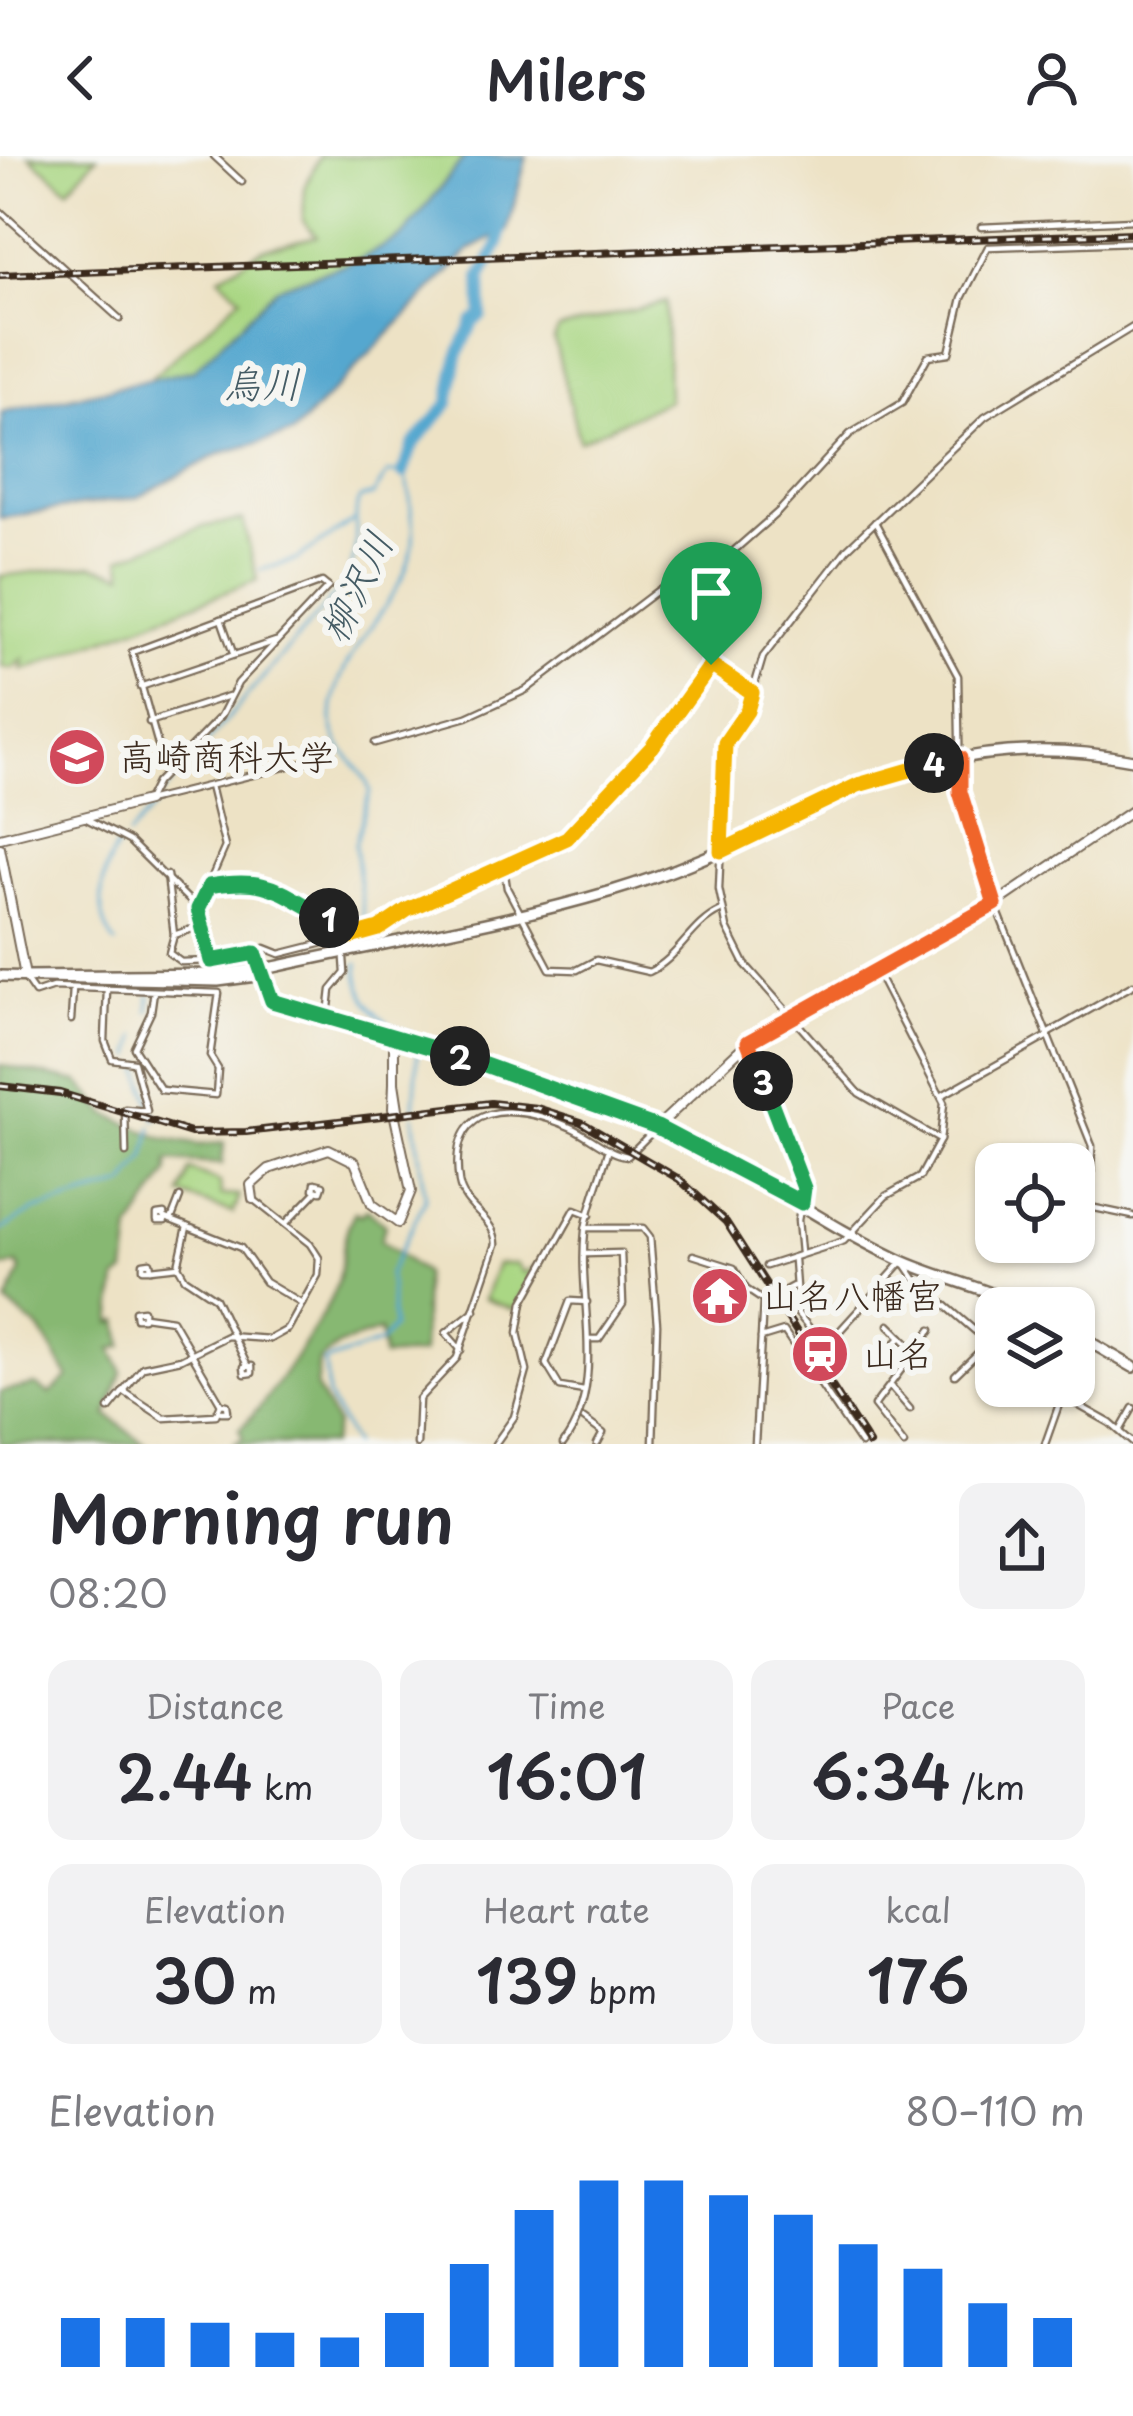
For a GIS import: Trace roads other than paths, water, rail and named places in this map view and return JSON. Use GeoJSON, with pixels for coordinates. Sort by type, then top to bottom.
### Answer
{"type":"FeatureCollection","features":[{"type":"Feature","properties":{"kind":"main road"},"geometry":{"type":"LineString","coordinates":[[260,973],[610,892],[721,851],[858,785],[960,758],[1034,752],[1133,760]]}},
{"type":"Feature","properties":{"kind":"main road"},"geometry":{"type":"LineString","coordinates":[[0,976],[260,973],[344,958],[378,945]]}},
{"type":"Feature","properties":{"kind":"main road"},"geometry":{"type":"LineString","coordinates":[[260,973],[272,1001],[413,1040],[657,1127],[903,1261],[981,1287]]}},
{"type":"Feature","properties":{"kind":"main road"},"geometry":{"type":"LineString","coordinates":[[1095,1346],[1133,1367]]}},
{"type":"Feature","properties":{"kind":"street"},"geometry":{"type":"LineString","coordinates":[[214,156],[242,182]]}},
{"type":"Feature","properties":{"kind":"street"},"geometry":{"type":"LineString","coordinates":[[0,211],[120,320]]}},
{"type":"Feature","properties":{"kind":"street"},"geometry":{"type":"LineString","coordinates":[[981,227],[1133,220]]}},
{"type":"Feature","properties":{"kind":"street"},"geometry":{"type":"LineString","coordinates":[[375,743],[467,717],[512,698],[542,681],[657,591],[729,555],[779,511],[850,434],[902,404],[928,356],[949,353],[962,298],[984,249],[1133,242]]}},
{"type":"Feature","properties":{"kind":"street"},"geometry":{"type":"LineString","coordinates":[[940,1140],[859,1094],[745,964],[722,909],[725,743],[747,711],[771,645],[875,522],[985,417],[1133,327]]}},
{"type":"Feature","properties":{"kind":"street"},"geometry":{"type":"LineString","coordinates":[[875,522],[958,676],[960,792],[995,904],[1092,1146],[1090,1207],[1133,1216]]}},
{"type":"Feature","properties":{"kind":"street"},"geometry":{"type":"LineString","coordinates":[[167,875],[173,935],[169,953],[181,962],[211,961],[266,947],[280,954],[379,929],[407,910],[504,868],[584,824],[652,747],[711,665],[737,585],[729,555]]}},
{"type":"Feature","properties":{"kind":"street"},"geometry":{"type":"LineString","coordinates":[[147,800],[220,716],[230,696],[328,587],[325,583],[132,652],[166,773]]}},
{"type":"Feature","properties":{"kind":"street"},"geometry":{"type":"LineString","coordinates":[[221,619],[233,653]]}},
{"type":"Feature","properties":{"kind":"street"},"geometry":{"type":"LineString","coordinates":[[140,687],[277,641]]}},
{"type":"Feature","properties":{"kind":"street"},"geometry":{"type":"LineString","coordinates":[[711,665],[752,693]]}},
{"type":"Feature","properties":{"kind":"street"},"geometry":{"type":"LineString","coordinates":[[149,722],[230,696]]}},
{"type":"Feature","properties":{"kind":"street"},"geometry":{"type":"LineString","coordinates":[[0,838],[333,755]]}},
{"type":"Feature","properties":{"kind":"street"},"geometry":{"type":"LineString","coordinates":[[173,935],[195,928],[225,847],[210,786]]}},
{"type":"Feature","properties":{"kind":"street"},"geometry":{"type":"LineString","coordinates":[[417,1444],[419,1399],[460,1349],[495,1235],[462,1193],[457,1146],[462,1130],[482,1115],[523,1115],[567,1125],[628,1156],[748,1042],[995,904],[1133,809]]}},
{"type":"Feature","properties":{"kind":"street"},"geometry":{"type":"LineString","coordinates":[[83,818],[129,841],[167,875],[199,912],[211,961]]}},
{"type":"Feature","properties":{"kind":"street"},"geometry":{"type":"LineString","coordinates":[[0,848],[26,976],[35,993],[73,989],[219,993],[210,1056],[218,1069],[216,1095],[161,1090],[136,1061],[112,1059],[107,991]]}},
{"type":"Feature","properties":{"kind":"street"},"geometry":{"type":"LineString","coordinates":[[504,868],[520,914],[550,969],[577,970],[596,960],[649,972],[687,942],[700,920],[722,909]]}},
{"type":"Feature","properties":{"kind":"street"},"geometry":{"type":"LineString","coordinates":[[209,886],[249,880],[302,898],[341,924],[343,939]]}},
{"type":"Feature","properties":{"kind":"street"},"geometry":{"type":"LineString","coordinates":[[255,953],[260,973]]}},
{"type":"Feature","properties":{"kind":"street"},"geometry":{"type":"LineString","coordinates":[[328,1016],[331,990],[345,973],[344,958]]}},
{"type":"Feature","properties":{"kind":"street"},"geometry":{"type":"LineString","coordinates":[[766,1266],[851,1235],[886,1196],[920,1177],[940,1140],[945,1114],[941,1096],[876,971]]}},
{"type":"Feature","properties":{"kind":"street"},"geometry":{"type":"LineString","coordinates":[[941,1096],[1133,985]]}},
{"type":"Feature","properties":{"kind":"street"},"geometry":{"type":"LineString","coordinates":[[70,1020],[73,989]]}},
{"type":"Feature","properties":{"kind":"street"},"geometry":{"type":"LineString","coordinates":[[126,1153],[130,1140],[125,1109],[147,1111],[134,1048],[151,1012],[154,992]]}},
{"type":"Feature","properties":{"kind":"street"},"geometry":{"type":"LineString","coordinates":[[110,1409],[142,1367],[191,1354],[236,1334],[281,1336],[302,1304],[318,1275],[319,1258],[286,1223],[253,1199],[249,1189],[263,1173],[329,1149],[355,1162],[372,1204],[398,1223],[411,1191],[396,1113],[394,1035]]}},
{"type":"Feature","properties":{"kind":"street"},"geometry":{"type":"LineString","coordinates":[[748,1042],[804,1188],[793,1286],[800,1320],[824,1347],[903,1261],[916,1280],[975,1332]]}},
{"type":"Feature","properties":{"kind":"street"},"geometry":{"type":"LineString","coordinates":[[563,1444],[583,1417],[589,1339],[585,1228],[609,1149]]}},
{"type":"Feature","properties":{"kind":"street"},"geometry":{"type":"LineString","coordinates":[[286,1223],[316,1192]]}},
{"type":"Feature","properties":{"kind":"street"},"geometry":{"type":"LineString","coordinates":[[180,1197],[168,1219],[241,1248],[265,1282],[302,1304]]}},
{"type":"Feature","properties":{"kind":"street"},"geometry":{"type":"LineString","coordinates":[[495,1444],[514,1417],[527,1371],[518,1333],[525,1304],[575,1209],[590,1215]]}},
{"type":"Feature","properties":{"kind":"street"},"geometry":{"type":"LineString","coordinates":[[178,1266],[187,1227]]}},
{"type":"Feature","properties":{"kind":"street"},"geometry":{"type":"LineString","coordinates":[[585,1228],[643,1228],[650,1238],[657,1324],[653,1444]]}},
{"type":"Feature","properties":{"kind":"street"},"geometry":{"type":"LineString","coordinates":[[586,1254],[621,1253],[623,1304],[599,1339],[589,1339]]}},
{"type":"Feature","properties":{"kind":"street"},"geometry":{"type":"LineString","coordinates":[[692,1255],[734,1268],[746,1289],[764,1301]]}},
{"type":"Feature","properties":{"kind":"street"},"geometry":{"type":"LineString","coordinates":[[151,1269],[178,1266],[215,1298],[247,1365]]}},
{"type":"Feature","properties":{"kind":"street"},"geometry":{"type":"LineString","coordinates":[[764,1301],[793,1286]]}},
{"type":"Feature","properties":{"kind":"street"},"geometry":{"type":"LineString","coordinates":[[584,1391],[560,1387],[546,1364],[570,1301],[587,1302]]}},
{"type":"Feature","properties":{"kind":"street"},"geometry":{"type":"LineString","coordinates":[[755,1444],[764,1301]]}},
{"type":"Feature","properties":{"kind":"street"},"geometry":{"type":"LineString","coordinates":[[460,1349],[446,1333],[475,1310]]}},
{"type":"Feature","properties":{"kind":"street"},"geometry":{"type":"LineString","coordinates":[[122,1390],[164,1418],[221,1408],[169,1318],[144,1316]]}},
{"type":"Feature","properties":{"kind":"street"},"geometry":{"type":"LineString","coordinates":[[889,1325],[913,1349]]}},
{"type":"Feature","properties":{"kind":"street"},"geometry":{"type":"LineString","coordinates":[[904,1444],[874,1406],[931,1330]]}},
{"type":"Feature","properties":{"kind":"street"},"geometry":{"type":"LineString","coordinates":[[761,1338],[784,1331],[861,1444]]}},
{"type":"Feature","properties":{"kind":"street"},"geometry":{"type":"LineString","coordinates":[[874,1365],[901,1337]]}},
{"type":"Feature","properties":{"kind":"street"},"geometry":{"type":"LineString","coordinates":[[955,1375],[975,1356]]}},
{"type":"Feature","properties":{"kind":"street"},"geometry":{"type":"LineString","coordinates":[[890,1386],[910,1409]]}},
{"type":"Feature","properties":{"kind":"street"},"geometry":{"type":"LineString","coordinates":[[1045,1444],[1055,1407]]}},
{"type":"Feature","properties":{"kind":"street"},"geometry":{"type":"LineString","coordinates":[[1083,1407],[1133,1443]]}},
{"type":"Feature","properties":{"kind":"street"},"geometry":{"type":"LineString","coordinates":[[1119,1431],[1133,1408]]}},
{"type":"Feature","properties":{"kind":"street"},"geometry":{"type":"LineString","coordinates":[[583,1417],[603,1433],[597,1444]]}},
{"type":"Feature","properties":{"kind":"street"},"geometry":{"type":"LineString","coordinates":[[850,1444],[856,1436]]}},
{"type":"Feature","properties":{"kind":"water","name":"烏川"},"geometry":{"type":"Polygon","coordinates":[[[465,156],[527,156],[507,231],[471,249],[292,434],[221,453],[138,497],[0,518],[2,412],[194,370],[278,287],[360,259],[404,235],[465,156]]]}},
{"type":"Feature","properties":{"kind":"waterway","name":"柳沢川"},"geometry":{"type":"LineString","coordinates":[[403,473],[413,445],[449,403],[458,356],[473,322],[482,316],[481,277],[499,244],[502,221]]}},
{"type":"Feature","properties":{"kind":"waterway","name":"柳沢川"},"geometry":{"type":"LineString","coordinates":[[162,794],[344,584],[354,558],[360,498],[373,495],[388,473],[403,473],[410,495],[413,544],[406,570],[346,666],[332,719],[337,740],[370,791],[355,845],[365,929]]}},
{"type":"Feature","properties":{"kind":"waterway"},"geometry":{"type":"LineString","coordinates":[[260,570],[296,560],[355,520]]}},
{"type":"Feature","properties":{"kind":"waterway"},"geometry":{"type":"LineString","coordinates":[[128,836],[156,805]]}},
{"type":"Feature","properties":{"kind":"waterway"},"geometry":{"type":"LineString","coordinates":[[116,944],[104,920],[102,893],[120,843]]}},
{"type":"Feature","properties":{"kind":"waterway","name":"柳沢川"},"geometry":{"type":"LineString","coordinates":[[358,963],[361,987],[372,1008],[389,1024],[411,1034],[418,1053],[414,1108]]}},
{"type":"Feature","properties":{"kind":"waterway"},"geometry":{"type":"LineString","coordinates":[[149,1011],[150,996]]}},
{"type":"Feature","properties":{"kind":"waterway"},"geometry":{"type":"LineString","coordinates":[[133,1056],[137,1036]]}},
{"type":"Feature","properties":{"kind":"waterway"},"geometry":{"type":"LineString","coordinates":[[139,1066],[156,1120]]}},
{"type":"Feature","properties":{"kind":"waterway","name":"柳沢川"},"geometry":{"type":"LineString","coordinates":[[353,1444],[328,1397],[325,1362],[380,1343],[393,1327],[389,1274],[425,1200],[414,1116]]}},
{"type":"Feature","properties":{"kind":"waterway"},"geometry":{"type":"LineString","coordinates":[[0,1231],[33,1211],[125,1185],[146,1156],[152,1127]]}},
{"type":"Feature","properties":{"kind":"railway"},"geometry":{"type":"LineString","coordinates":[[0,275],[1133,233]]}},
{"type":"Feature","properties":{"kind":"railway"},"geometry":{"type":"LineString","coordinates":[[0,1086],[60,1093],[191,1133],[246,1132],[491,1103],[537,1108],[581,1122],[679,1179],[726,1222],[869,1444]]}},
{"type":"Feature","properties":{"kind":"place","name":"高崎商科大学"},"geometry":{"type":"Point","coordinates":[77,757]}},
{"type":"Feature","properties":{"kind":"place","name":"山名八幡宮"},"geometry":{"type":"Point","coordinates":[720,1296]}},
{"type":"Feature","properties":{"kind":"place","name":"山名"},"geometry":{"type":"Point","coordinates":[820,1354]}}]}
